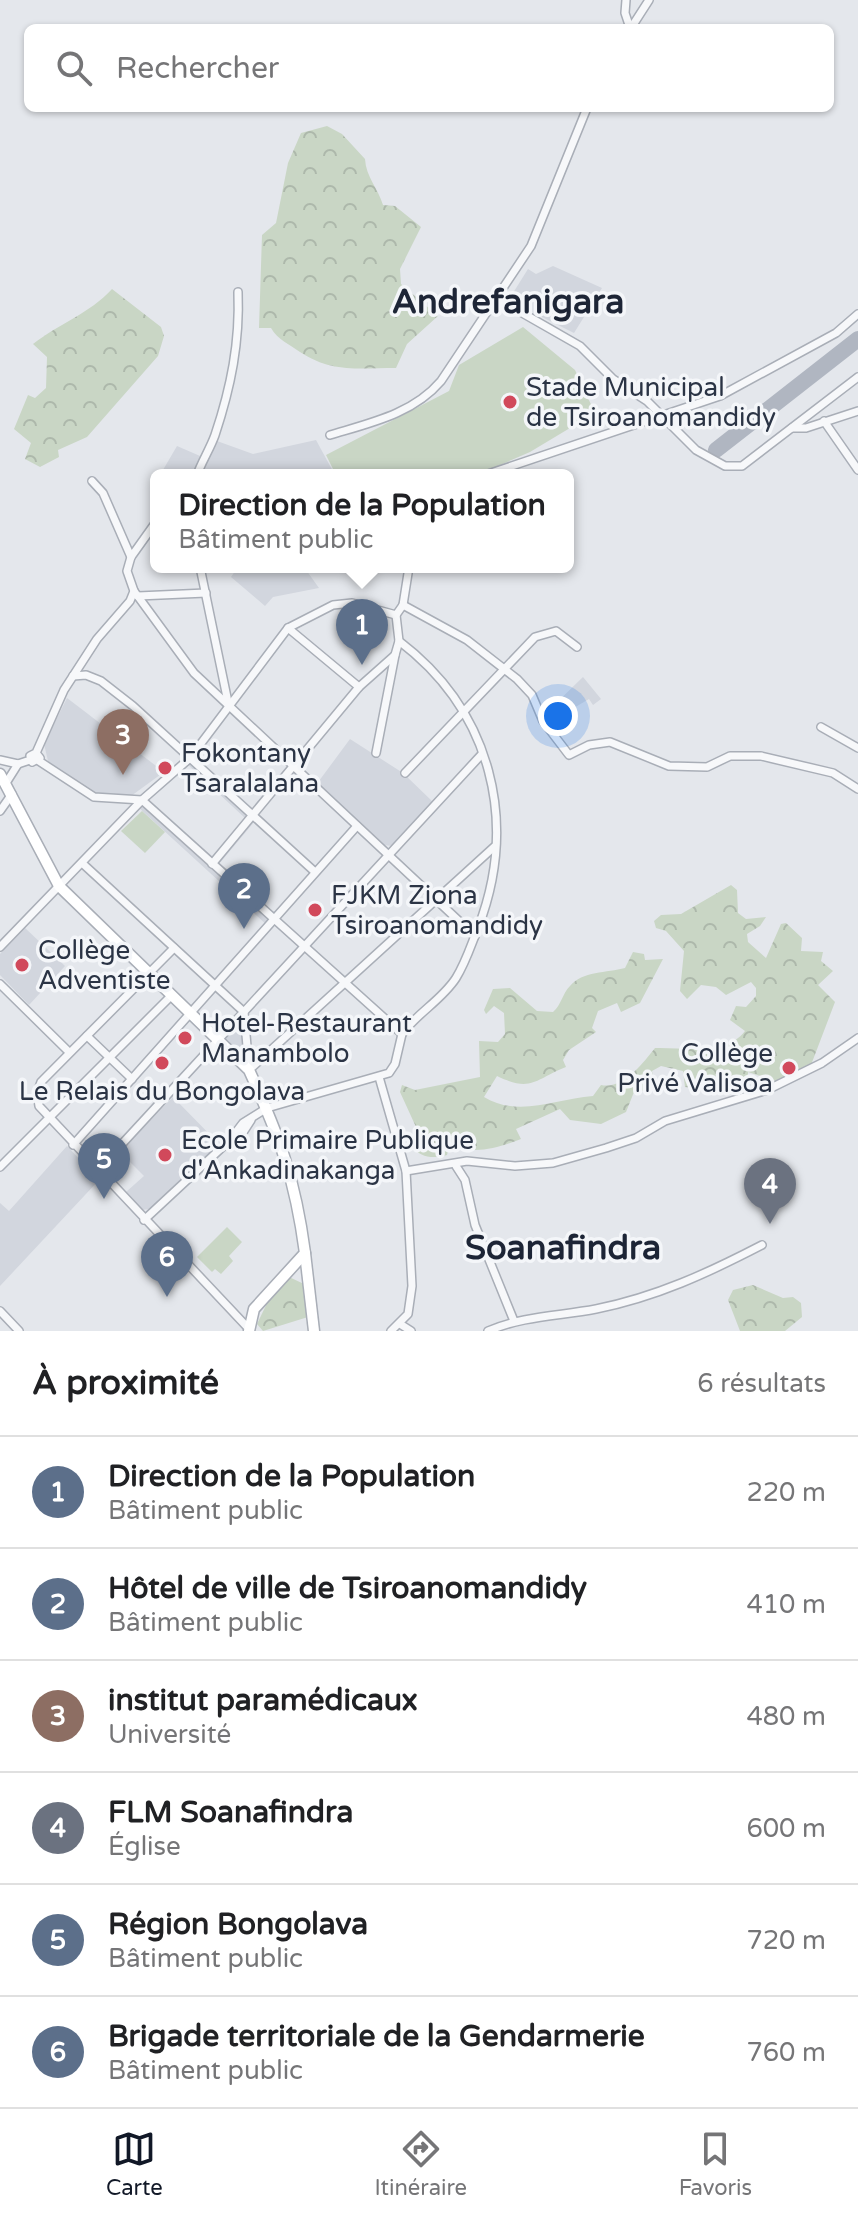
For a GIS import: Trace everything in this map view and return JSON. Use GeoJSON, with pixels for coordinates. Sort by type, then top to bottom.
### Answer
{"type":"FeatureCollection","features":[{"type":"Feature","properties":{"kind":"main road"},"geometry":{"type":"LineString","coordinates":[[6,784],[59,886],[249,1070],[291,1172],[314,1331]]}},
{"type":"Feature","properties":{"kind":"main road"},"geometry":{"type":"LineString","coordinates":[[250,1330],[254,1309],[305,1253]]}},
{"type":"Feature","properties":{"kind":"main road"},"geometry":{"type":"LineString","coordinates":[[288,1271],[308,1280]]}},
{"type":"Feature","properties":{"kind":"street"},"geometry":{"type":"LineString","coordinates":[[626,0],[625,13],[629,24]]}},
{"type":"Feature","properties":{"kind":"street"},"geometry":{"type":"LineString","coordinates":[[634,24],[649,0]]}},
{"type":"Feature","properties":{"kind":"street"},"geometry":{"type":"LineString","coordinates":[[330,435],[380,420],[429,395],[531,246],[585,112]]}},
{"type":"Feature","properties":{"kind":"street"},"geometry":{"type":"LineString","coordinates":[[200,469],[214,438],[232,376],[240,332],[238,292]]}},
{"type":"Feature","properties":{"kind":"street"},"geometry":{"type":"LineString","coordinates":[[496,298],[566,336],[660,415],[696,450],[725,466],[742,466],[858,377]]}},
{"type":"Feature","properties":{"kind":"street"},"geometry":{"type":"LineString","coordinates":[[502,469],[720,396],[836,333],[858,314]]}},
{"type":"Feature","properties":{"kind":"street"},"geometry":{"type":"LineString","coordinates":[[792,428],[806,428],[858,411]]}},
{"type":"Feature","properties":{"kind":"street"},"geometry":{"type":"LineString","coordinates":[[824,421],[858,470]]}},
{"type":"Feature","properties":{"kind":"street"},"geometry":{"type":"LineString","coordinates":[[92,481],[103,493],[131,557]]}},
{"type":"Feature","properties":{"kind":"street"},"geometry":{"type":"LineString","coordinates":[[150,530],[131,557],[127,571],[136,594],[194,673],[475,936]]}},
{"type":"Feature","properties":{"kind":"street"},"geometry":{"type":"LineString","coordinates":[[201,573],[230,709]]}},
{"type":"Feature","properties":{"kind":"street"},"geometry":{"type":"LineString","coordinates":[[376,753],[399,641],[396,615],[403,605],[408,573]]}},
{"type":"Feature","properties":{"kind":"street"},"geometry":{"type":"LineString","coordinates":[[136,594],[206,593]]}},
{"type":"Feature","properties":{"kind":"street"},"geometry":{"type":"LineString","coordinates":[[0,760],[18,764],[35,758],[73,676],[97,639],[126,610],[136,594]]}},
{"type":"Feature","properties":{"kind":"street"},"geometry":{"type":"LineString","coordinates":[[0,947],[142,800],[190,758],[230,709],[288,628],[333,605],[352,603],[396,615]]}},
{"type":"Feature","properties":{"kind":"street"},"geometry":{"type":"LineString","coordinates":[[403,605],[467,640],[503,668],[532,695],[543,721],[571,756],[589,745],[610,742],[669,766],[707,767],[730,756],[761,756],[833,773],[858,789]]}},
{"type":"Feature","properties":{"kind":"street"},"geometry":{"type":"LineString","coordinates":[[288,628],[359,687]]}},
{"type":"Feature","properties":{"kind":"street"},"geometry":{"type":"LineString","coordinates":[[405,773],[463,708],[535,637],[547,631],[556,631],[577,647]]}},
{"type":"Feature","properties":{"kind":"street"},"geometry":{"type":"LineString","coordinates":[[144,1220],[230,1140],[243,1123],[267,1108],[389,1073],[395,1064],[402,1034],[445,993],[467,957],[494,878],[498,820],[482,754],[463,708],[444,679],[399,641]]}},
{"type":"Feature","properties":{"kind":"street"},"geometry":{"type":"LineString","coordinates":[[212,864],[359,687],[395,655]]}},
{"type":"Feature","properties":{"kind":"street"},"geometry":{"type":"LineString","coordinates":[[73,676],[86,675],[101,681],[315,872]]}},
{"type":"Feature","properties":{"kind":"street"},"geometry":{"type":"LineString","coordinates":[[821,727],[858,748]]}},
{"type":"Feature","properties":{"kind":"street"},"geometry":{"type":"LineString","coordinates":[[97,1171],[482,754]]}},
{"type":"Feature","properties":{"kind":"street"},"geometry":{"type":"LineString","coordinates":[[35,758],[94,797],[142,800],[402,1034]]}},
{"type":"Feature","properties":{"kind":"street"},"geometry":{"type":"LineString","coordinates":[[0,811],[6,784],[18,764]]}},
{"type":"Feature","properties":{"kind":"street"},"geometry":{"type":"LineString","coordinates":[[73,1145],[357,826]]}},
{"type":"Feature","properties":{"kind":"street"},"geometry":{"type":"LineString","coordinates":[[249,1070],[494,847]]}},
{"type":"Feature","properties":{"kind":"street"},"geometry":{"type":"LineString","coordinates":[[82,863],[244,1012],[249,1070]]}},
{"type":"Feature","properties":{"kind":"street"},"geometry":{"type":"LineString","coordinates":[[174,948],[41,1082],[37,1093],[39,1106],[250,1330]]}},
{"type":"Feature","properties":{"kind":"street"},"geometry":{"type":"LineString","coordinates":[[0,984],[69,1052]]}},
{"type":"Feature","properties":{"kind":"street"},"geometry":{"type":"LineString","coordinates":[[0,1167],[172,995]]}},
{"type":"Feature","properties":{"kind":"street"},"geometry":{"type":"LineString","coordinates":[[87,1036],[132,1079]]}},
{"type":"Feature","properties":{"kind":"street"},"geometry":{"type":"LineString","coordinates":[[406,1171],[467,1161],[515,1166],[553,1163],[606,1148],[636,1138],[665,1121],[767,1090],[822,1063],[858,1038]]}},
{"type":"Feature","properties":{"kind":"street"},"geometry":{"type":"LineString","coordinates":[[379,1077],[406,1171],[412,1304],[400,1324],[391,1331]]}},
{"type":"Feature","properties":{"kind":"street"},"geometry":{"type":"LineString","coordinates":[[456,1166],[465,1180],[475,1225],[514,1321]]}},
{"type":"Feature","properties":{"kind":"street"},"geometry":{"type":"LineString","coordinates":[[488,1331],[514,1321],[592,1310],[678,1287],[762,1245]]}},
{"type":"Feature","properties":{"kind":"street"},"geometry":{"type":"LineString","coordinates":[[0,1311],[19,1331]]}},
{"type":"Feature","properties":{"kind":"street"},"geometry":{"type":"LineString","coordinates":[[400,1324],[411,1331]]}},
{"type":"Feature","properties":{"kind":"shaded area"},"geometry":{"type":"Polygon","coordinates":[[[553,266],[602,288],[574,333],[522,307],[513,293],[528,269],[536,274],[553,266]]]}},
{"type":"Feature","properties":{"kind":"shaded area"},"geometry":{"type":"Polygon","coordinates":[[[316,440],[332,469],[164,469],[177,446],[207,459],[217,441],[253,454],[316,440]]]}},
{"type":"Feature","properties":{"kind":"shaded area"},"geometry":{"type":"Polygon","coordinates":[[[234,573],[308,573],[319,588],[273,597],[265,606],[231,577],[234,573]]]}},
{"type":"Feature","properties":{"kind":"shaded area"},"geometry":{"type":"Polygon","coordinates":[[[583,677],[601,699],[593,705],[589,699],[550,722],[544,715],[583,677]]]}},
{"type":"Feature","properties":{"kind":"shaded area"},"geometry":{"type":"Polygon","coordinates":[[[67,698],[164,772],[131,796],[92,793],[48,761],[44,744],[67,698]]]}},
{"type":"Feature","properties":{"kind":"shaded area"},"geometry":{"type":"Polygon","coordinates":[[[350,739],[403,773],[433,802],[393,846],[383,845],[379,850],[358,831],[278,918],[295,935],[291,940],[274,925],[220,985],[245,1008],[251,1058],[243,1060],[221,1038],[238,1020],[238,1013],[211,986],[268,926],[138,807],[144,800],[210,860],[246,819],[187,764],[195,758],[251,811],[287,767],[295,766],[316,785],[350,739]],[[293,771],[257,816],[316,869],[354,826],[293,771]],[[255,821],[219,864],[270,911],[277,912],[312,873],[255,821]]]}},
{"type":"Feature","properties":{"kind":"shaded area","name":"Collège Adventiste"},"geometry":{"type":"Polygon","coordinates":[[[24,927],[65,966],[29,1005],[0,975],[0,954],[24,927]]]}},
{"type":"Feature","properties":{"kind":"shaded area","name":"Ecole Primaire Publique d'Ankadinakanga"},"geometry":{"type":"Polygon","coordinates":[[[173,1097],[220,1145],[151,1209],[140,1210],[126,1192],[144,1176],[120,1152],[173,1097]]]}},
{"type":"Feature","properties":{"kind":"shaded area"},"geometry":{"type":"Polygon","coordinates":[[[67,1146],[99,1180],[0,1286],[0,1203],[9,1211],[67,1146]]]}},
{"type":"Feature","properties":{"kind":"green space"},"geometry":{"type":"Polygon","coordinates":[[[327,126],[342,134],[365,159],[383,205],[395,206],[421,227],[400,269],[401,284],[438,316],[407,344],[396,368],[346,368],[323,363],[284,342],[271,328],[259,328],[262,235],[276,223],[288,163],[301,133],[327,126]]]}},
{"type":"Feature","properties":{"kind":"green space"},"geometry":{"type":"Polygon","coordinates":[[[112,289],[161,327],[164,336],[158,356],[87,437],[58,450],[59,457],[40,467],[25,459],[31,443],[14,429],[28,395],[35,398],[46,388],[47,357],[33,344],[94,305],[112,289]]]}},
{"type":"Feature","properties":{"kind":"green space","name":"Stade Municipal de Tsiroanomandidy"},"geometry":{"type":"Polygon","coordinates":[[[523,327],[575,370],[595,413],[530,452],[491,469],[333,469],[326,455],[449,391],[459,365],[523,327]]]}},
{"type":"Feature","properties":{"kind":"green space"},"geometry":{"type":"Polygon","coordinates":[[[142,811],[165,832],[145,853],[121,831],[142,811]]]}},
{"type":"Feature","properties":{"kind":"green space"},"geometry":{"type":"Polygon","coordinates":[[[731,885],[737,890],[738,913],[746,919],[766,917],[760,926],[747,934],[748,942],[766,958],[781,924],[786,923],[802,938],[801,951],[823,952],[821,961],[833,971],[818,985],[835,1002],[811,1065],[776,1081],[748,1072],[748,1082],[738,1084],[730,1076],[712,1084],[706,1081],[693,1088],[685,1087],[683,1071],[661,1066],[652,1071],[656,1089],[634,1092],[626,1112],[601,1124],[570,1120],[560,1109],[516,1129],[521,1139],[498,1147],[475,1150],[466,1138],[450,1144],[447,1155],[432,1157],[419,1153],[411,1146],[416,1127],[400,1092],[402,1085],[415,1090],[480,1077],[479,1041],[498,1042],[505,1034],[504,1013],[494,1006],[486,1014],[484,1010],[493,989],[510,988],[537,1011],[553,1012],[575,981],[588,975],[625,968],[633,952],[644,954],[645,960],[663,959],[640,1003],[621,1012],[617,1003],[598,1011],[592,1028],[596,1032],[569,1050],[563,1060],[566,1067],[526,1084],[497,1076],[484,1097],[510,1106],[537,1106],[593,1096],[601,1085],[617,1083],[632,1074],[655,1048],[715,1048],[737,1039],[745,1031],[730,1020],[736,1006],[746,1007],[756,996],[756,988],[751,982],[726,995],[716,987],[701,985],[687,999],[680,991],[684,951],[666,931],[656,928],[654,921],[661,915],[681,914],[731,885]]]}},
{"type":"Feature","properties":{"kind":"green space"},"geometry":{"type":"Polygon","coordinates":[[[227,1227],[242,1242],[229,1256],[233,1261],[221,1274],[215,1269],[212,1272],[197,1257],[227,1227]]]}},
{"type":"Feature","properties":{"kind":"green space"},"geometry":{"type":"Polygon","coordinates":[[[289,1277],[304,1284],[308,1317],[263,1331],[257,1324],[270,1297],[289,1277]]]}},
{"type":"Feature","properties":{"kind":"green space"},"geometry":{"type":"Polygon","coordinates":[[[753,1285],[783,1298],[793,1297],[801,1303],[802,1317],[785,1331],[740,1331],[728,1300],[733,1290],[753,1285]]]}},
{"type":"Feature","properties":{"kind":"taxiway"},"geometry":{"type":"LineString","coordinates":[[716,450],[858,339]]}},
{"type":"Feature","properties":{"kind":"place","name":"Stade Municipal de Tsiroanomandidy"},"geometry":{"type":"Point","coordinates":[510,402]}},
{"type":"Feature","properties":{"kind":"place","name":"Direction de la Population"},"geometry":{"type":"Point","coordinates":[362,665]}},
{"type":"Feature","properties":{"kind":"place","name":"Fokontany Tsaralalana"},"geometry":{"type":"Point","coordinates":[165,768]}},
{"type":"Feature","properties":{"kind":"place","name":"institut paramédicaux"},"geometry":{"type":"Point","coordinates":[123,775]}},
{"type":"Feature","properties":{"kind":"place","name":"FJKM Ziona Tsiroanomandidy"},"geometry":{"type":"Point","coordinates":[315,910]}},
{"type":"Feature","properties":{"kind":"place","name":"Hôtel de ville de Tsiroanomandidy"},"geometry":{"type":"Point","coordinates":[244,929]}},
{"type":"Feature","properties":{"kind":"place","name":"Collège Adventiste"},"geometry":{"type":"Point","coordinates":[22,965]}},
{"type":"Feature","properties":{"kind":"place","name":"Hotel-Restaurant Manambolo"},"geometry":{"type":"Point","coordinates":[185,1038]}},
{"type":"Feature","properties":{"kind":"place","name":"Le Relais du Bongolava"},"geometry":{"type":"Point","coordinates":[162,1063]}},
{"type":"Feature","properties":{"kind":"place","name":"Collège Privé Valisoa"},"geometry":{"type":"Point","coordinates":[789,1068]}},
{"type":"Feature","properties":{"kind":"place","name":"Ecole Primaire Publique d'Ankadinakanga"},"geometry":{"type":"Point","coordinates":[165,1155]}},
{"type":"Feature","properties":{"kind":"place","name":"Région Bongolava"},"geometry":{"type":"Point","coordinates":[104,1199]}},
{"type":"Feature","properties":{"kind":"place","name":"FLM Soanafindra"},"geometry":{"type":"Point","coordinates":[770,1224]}},
{"type":"Feature","properties":{"kind":"place","name":"Brigade territoriale de la Gendarmerie"},"geometry":{"type":"Point","coordinates":[167,1297]}},
{"type":"Feature","properties":{"kind":"district","name":"Andrefanigara"},"geometry":{"type":"Point","coordinates":[508,301]}},
{"type":"Feature","properties":{"kind":"district","name":"Soanafindra"},"geometry":{"type":"Point","coordinates":[563,1247]}}]}
